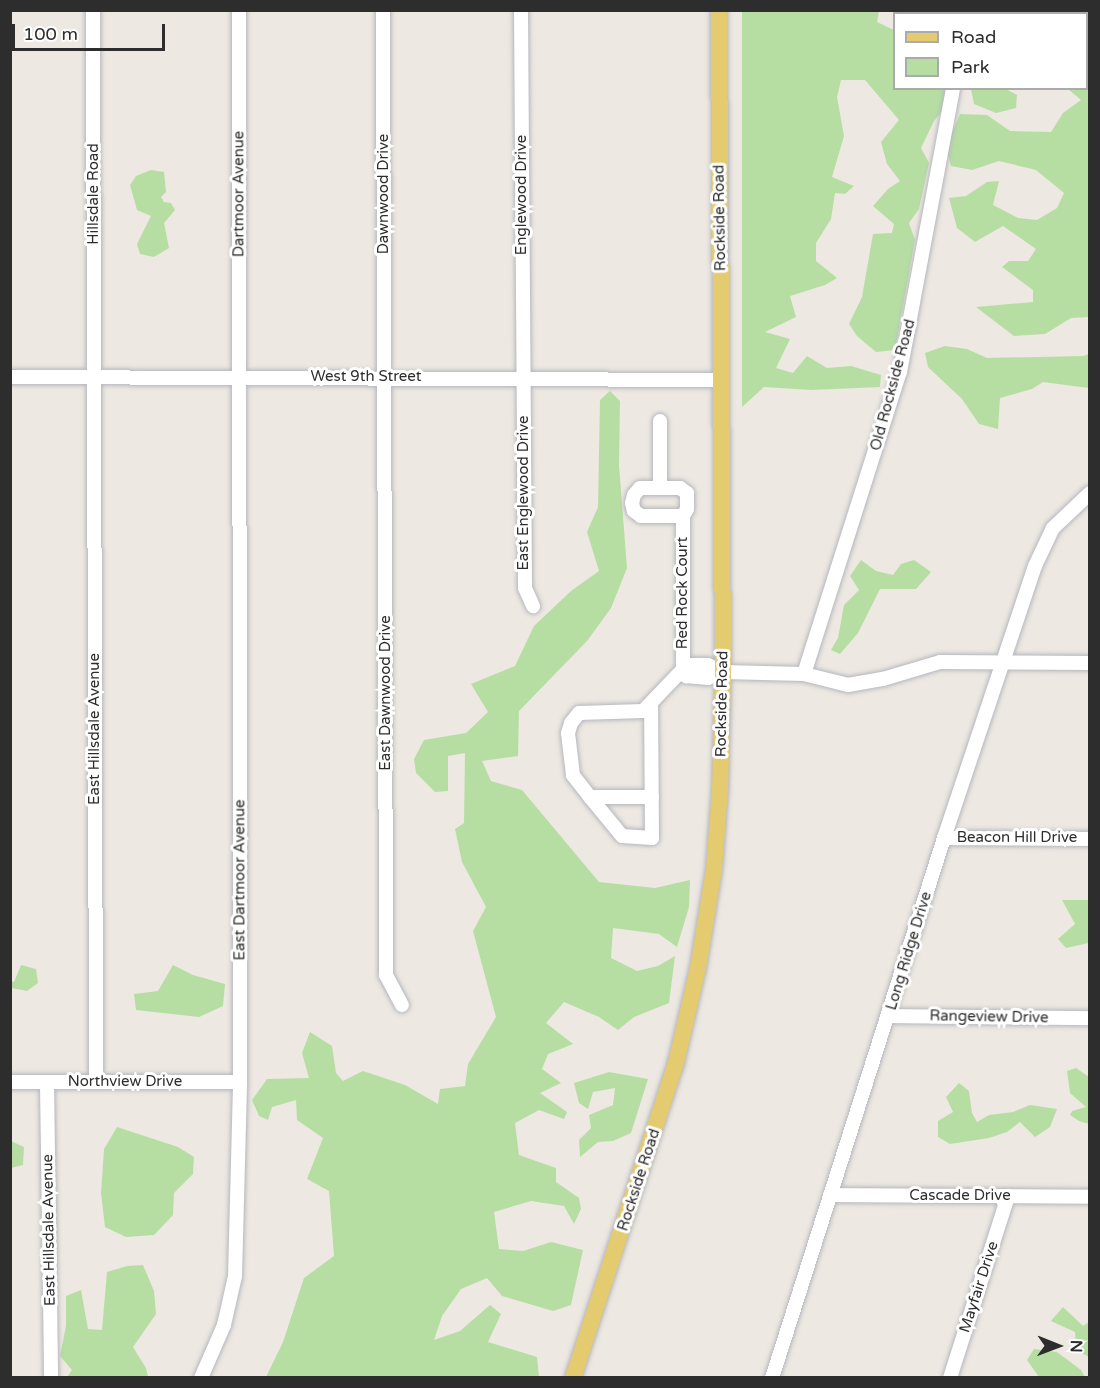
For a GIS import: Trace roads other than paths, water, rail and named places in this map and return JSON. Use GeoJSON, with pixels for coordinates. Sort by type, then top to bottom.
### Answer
{"type":"FeatureCollection","features":[{"type":"Feature","properties":{"kind":"main road","name":"Rockside Road"},"geometry":{"type":"LineString","coordinates":[[573,1377],[673,1074],[698,968],[714,869],[720,790],[723,672],[719,10]]}},
{"type":"Feature","properties":{"kind":"street","name":"Hillsdale Road"},"geometry":{"type":"LineString","coordinates":[[93,10],[95,377]]}},
{"type":"Feature","properties":{"kind":"street","name":"Dartmoor Avenue"},"geometry":{"type":"LineString","coordinates":[[239,10],[239,377]]}},
{"type":"Feature","properties":{"kind":"street","name":"Dawnwood Drive"},"geometry":{"type":"LineString","coordinates":[[383,10],[384,377]]}},
{"type":"Feature","properties":{"kind":"street","name":"Englewood Drive"},"geometry":{"type":"LineString","coordinates":[[521,10],[523,379]]}},
{"type":"Feature","properties":{"kind":"street","name":"Old Rockside Road"},"geometry":{"type":"LineString","coordinates":[[804,674],[900,372],[954,90]]}},
{"type":"Feature","properties":{"kind":"street","name":"West 9th Street"},"geometry":{"type":"LineString","coordinates":[[10,377],[722,380]]}},
{"type":"Feature","properties":{"kind":"street","name":"East Hillsdale Avenue"},"geometry":{"type":"LineString","coordinates":[[95,377],[96,1082]]}},
{"type":"Feature","properties":{"kind":"street","name":"East Dartmoor Avenue"},"geometry":{"type":"LineString","coordinates":[[201,1377],[224,1325],[235,1276],[240,1082],[239,377]]}},
{"type":"Feature","properties":{"kind":"street","name":"East Dawnwood Drive"},"geometry":{"type":"LineString","coordinates":[[384,377],[386,975],[402,1005]]}},
{"type":"Feature","properties":{"kind":"street","name":"East Englewood Drive"},"geometry":{"type":"LineString","coordinates":[[523,379],[525,588],[533,606]]}},
{"type":"Feature","properties":{"kind":"street"},"geometry":{"type":"LineString","coordinates":[[660,421],[660,488],[640,488],[633,495],[634,511],[641,516],[683,516]]}},
{"type":"Feature","properties":{"kind":"street","name":"Red Rock Court"},"geometry":{"type":"LineString","coordinates":[[660,488],[680,488],[687,492],[689,500],[683,516],[683,669]]}},
{"type":"Feature","properties":{"kind":"street","name":"Long Ridge Drive"},"geometry":{"type":"LineString","coordinates":[[772,1377],[944,838],[1035,566],[1053,528],[1089,493]]}},
{"type":"Feature","properties":{"kind":"street"},"geometry":{"type":"LineString","coordinates":[[651,705],[652,838],[622,836],[573,775],[569,743],[571,723],[579,713],[643,711],[683,669],[686,676],[708,678],[723,672],[804,674],[848,685],[883,679],[940,662],[1089,663]]}},
{"type":"Feature","properties":{"kind":"street"},"geometry":{"type":"LineString","coordinates":[[590,797],[652,797]]}},
{"type":"Feature","properties":{"kind":"street","name":"Beacon Hill Drive"},"geometry":{"type":"LineString","coordinates":[[944,838],[1089,839]]}},
{"type":"Feature","properties":{"kind":"street","name":"Rangeview Drive"},"geometry":{"type":"LineString","coordinates":[[888,1016],[1089,1018]]}},
{"type":"Feature","properties":{"kind":"street","name":"Northview Drive"},"geometry":{"type":"LineString","coordinates":[[10,1082],[240,1082]]}},
{"type":"Feature","properties":{"kind":"street","name":"East Hillsdale Avenue"},"geometry":{"type":"LineString","coordinates":[[47,1083],[51,1377]]}},
{"type":"Feature","properties":{"kind":"street","name":"Cascade Drive"},"geometry":{"type":"LineString","coordinates":[[830,1195],[1089,1197]]}},
{"type":"Feature","properties":{"kind":"street","name":"Mayfair Drive"},"geometry":{"type":"LineString","coordinates":[[950,1377],[1008,1196]]}}]}
